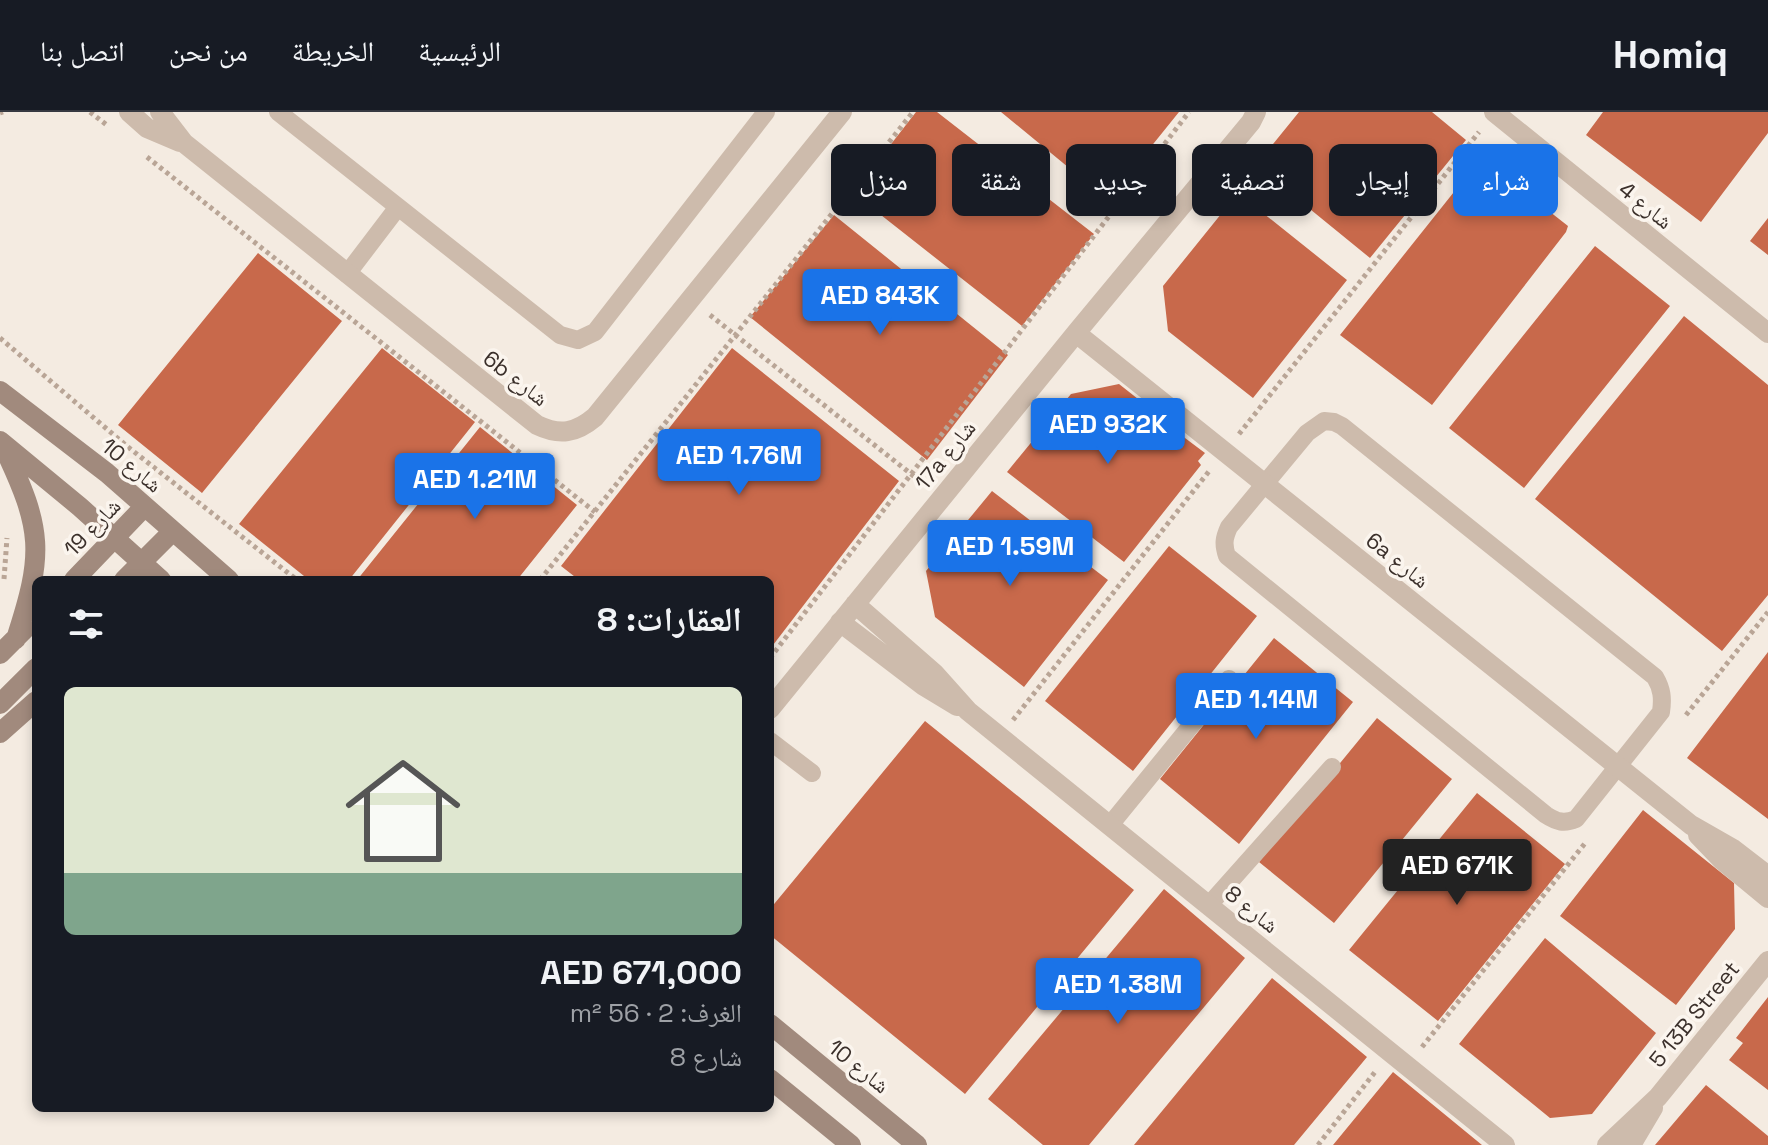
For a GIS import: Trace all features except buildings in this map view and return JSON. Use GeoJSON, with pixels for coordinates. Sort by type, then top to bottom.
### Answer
{"type":"FeatureCollection","features":[{"type":"Feature","properties":{"kind":"main road","name":"شارع 10"},"geometry":{"type":"LineString","coordinates":[[0,391],[107,473],[224,576]]}},
{"type":"Feature","properties":{"kind":"main road"},"geometry":{"type":"LineString","coordinates":[[0,441],[157,576]]}},
{"type":"Feature","properties":{"kind":"main road"},"geometry":{"type":"LineString","coordinates":[[0,441],[22,485],[36,537],[34,576]]}},
{"type":"Feature","properties":{"kind":"main road","name":"شارع 19"},"geometry":{"type":"LineString","coordinates":[[78,576],[144,507]]}},
{"type":"Feature","properties":{"kind":"main road"},"geometry":{"type":"LineString","coordinates":[[128,576],[172,532]]}},
{"type":"Feature","properties":{"kind":"main road"},"geometry":{"type":"LineString","coordinates":[[16,639],[32,588]]}},
{"type":"Feature","properties":{"kind":"main road"},"geometry":{"type":"LineString","coordinates":[[0,654],[32,622]]}},
{"type":"Feature","properties":{"kind":"main road"},"geometry":{"type":"LineString","coordinates":[[0,704],[32,672]]}},
{"type":"Feature","properties":{"kind":"main road"},"geometry":{"type":"LineString","coordinates":[[0,733],[32,705]]}},
{"type":"Feature","properties":{"kind":"main road","name":"شارع 10"},"geometry":{"type":"LineString","coordinates":[[774,1027],[917,1145]]}},
{"type":"Feature","properties":{"kind":"main road"},"geometry":{"type":"LineString","coordinates":[[774,1083],[830,1136],[851,1145]]}},
{"type":"Feature","properties":{"kind":"street","name":"6b شارع"},"geometry":{"type":"LineString","coordinates":[[129,112],[147,128],[184,143]]}},
{"type":"Feature","properties":{"kind":"street","name":"6b شارع"},"geometry":{"type":"LineString","coordinates":[[160,112],[184,143],[537,425],[551,432],[568,433],[583,427],[595,417],[842,112]]}},
{"type":"Feature","properties":{"kind":"street","name":"17a شارع"},"geometry":{"type":"LineString","coordinates":[[774,704],[1257,115]]}},
{"type":"Feature","properties":{"kind":"street","name":"شارع 4"},"geometry":{"type":"LineString","coordinates":[[1489,118],[1768,333]]}},
{"type":"Feature","properties":{"kind":"street","name":"6a شارع"},"geometry":{"type":"LineString","coordinates":[[1076,333],[1691,825],[1733,849],[1768,876]]}},
{"type":"Feature","properties":{"kind":"street","name":"شارع 8"},"geometry":{"type":"LineString","coordinates":[[855,604],[934,673],[968,711]]}},
{"type":"Feature","properties":{"kind":"street","name":"شارع 8"},"geometry":{"type":"LineString","coordinates":[[840,622],[924,686],[968,711],[1000,736],[1505,1145]]}},
{"type":"Feature","properties":{"kind":"street","name":"6a شارع"},"geometry":{"type":"LineString","coordinates":[[1691,825],[1711,850],[1768,898]]}},
{"type":"Feature","properties":{"kind":"street","name":"5 13B Street"},"geometry":{"type":"LineString","coordinates":[[1607,1145],[1658,1097],[1768,961]]}},
{"type":"Feature","properties":{"kind":"street","name":"5 13B Street"},"geometry":{"type":"LineString","coordinates":[[1631,1145],[1658,1097]]}},
{"type":"Feature","properties":{"kind":"lane"},"geometry":{"type":"LineString","coordinates":[[278,112],[560,335],[578,340],[595,332],[766,112]]}},
{"type":"Feature","properties":{"kind":"lane"},"geometry":{"type":"LineString","coordinates":[[347,274],[398,207]]}},
{"type":"Feature","properties":{"kind":"lane"},"geometry":{"type":"LineString","coordinates":[[1324,421],[1334,422],[1655,677],[1661,688],[1661,712],[1576,819],[1566,823],[1546,815],[1227,556],[1224,536],[1265,484],[1315,425],[1324,421]]}},
{"type":"Feature","properties":{"kind":"lane"},"geometry":{"type":"LineString","coordinates":[[1110,825],[1229,679]]}},
{"type":"Feature","properties":{"kind":"lane"},"geometry":{"type":"LineString","coordinates":[[774,744],[812,773]]}},
{"type":"Feature","properties":{"kind":"lane"},"geometry":{"type":"LineString","coordinates":[[1209,905],[1332,767]]}},
{"type":"Feature","properties":{"kind":"path"},"geometry":{"type":"LineString","coordinates":[[90,112],[113,131]]}},
{"type":"Feature","properties":{"kind":"path"},"geometry":{"type":"LineString","coordinates":[[543,576],[913,112]]}},
{"type":"Feature","properties":{"kind":"path"},"geometry":{"type":"LineString","coordinates":[[774,653],[1189,112]]}},
{"type":"Feature","properties":{"kind":"path"},"geometry":{"type":"LineString","coordinates":[[1000,736],[1489,118]]}},
{"type":"Feature","properties":{"kind":"path"},"geometry":{"type":"LineString","coordinates":[[137,149],[595,512]]}},
{"type":"Feature","properties":{"kind":"path"},"geometry":{"type":"LineString","coordinates":[[690,300],[941,498]]}},
{"type":"Feature","properties":{"kind":"path"},"geometry":{"type":"LineString","coordinates":[[0,338],[128,447],[292,576]]}},
{"type":"Feature","properties":{"kind":"path"},"geometry":{"type":"LineString","coordinates":[[1318,1145],[1391,1053]]}}]}
